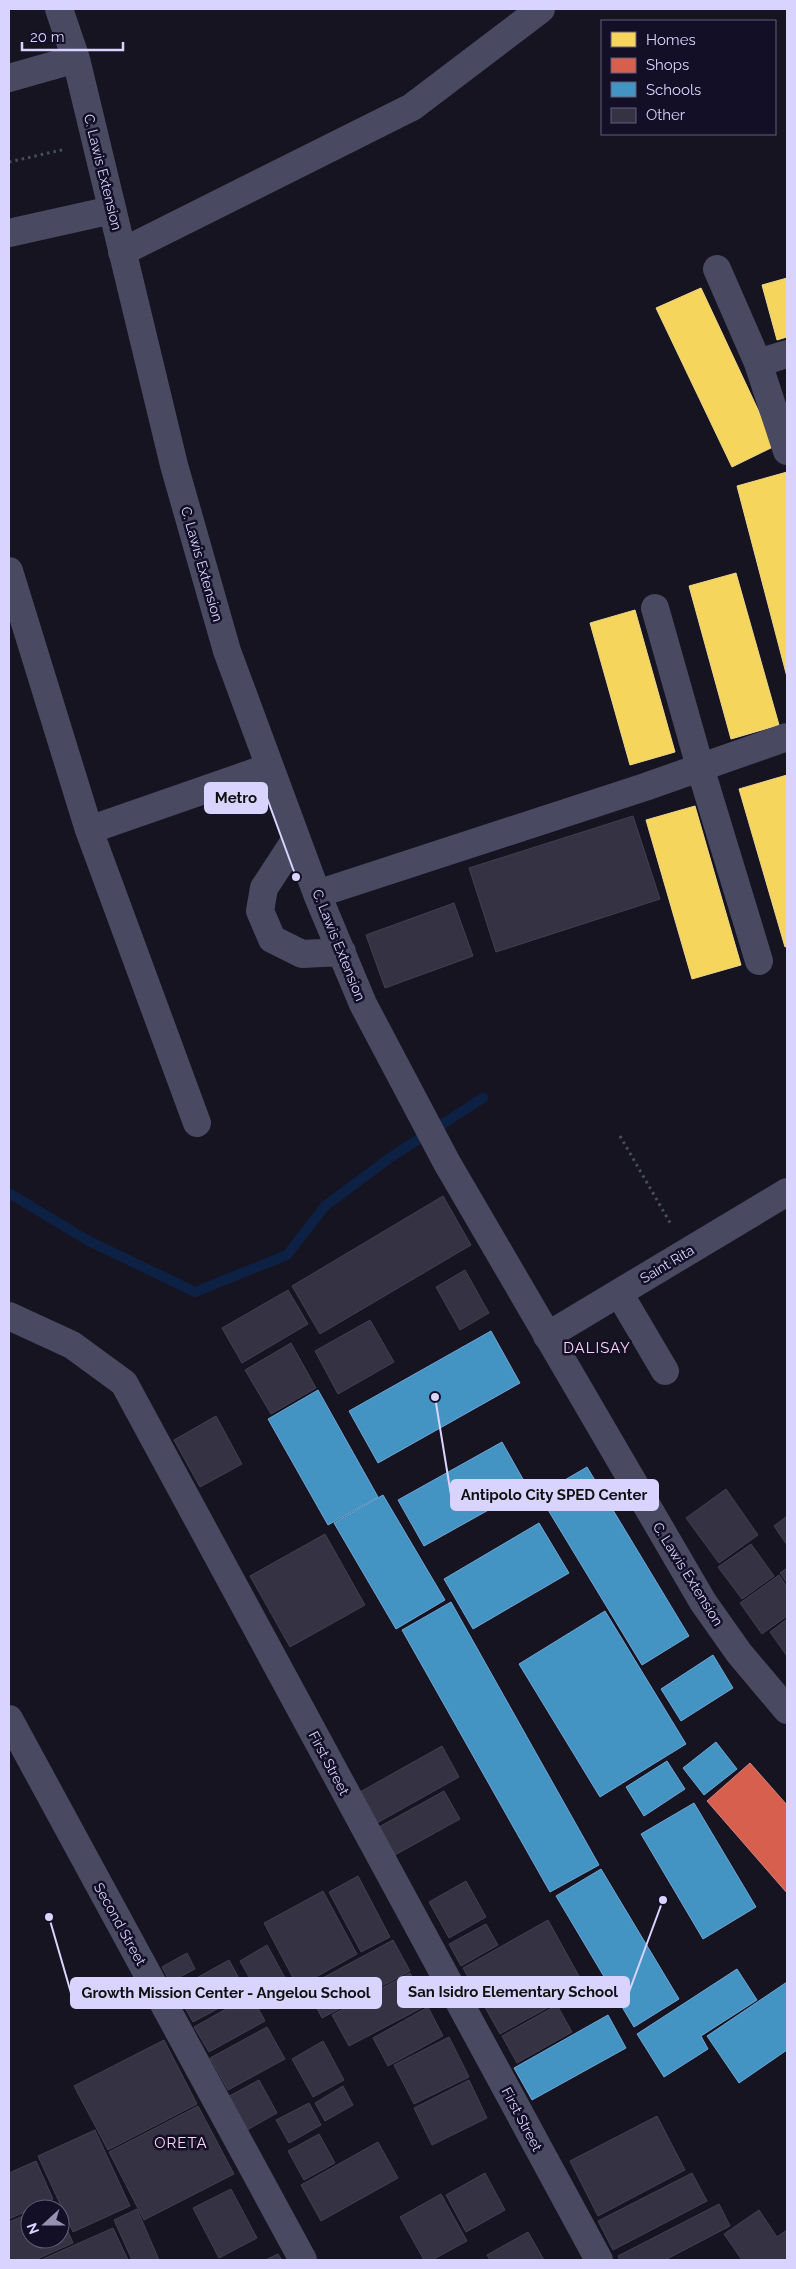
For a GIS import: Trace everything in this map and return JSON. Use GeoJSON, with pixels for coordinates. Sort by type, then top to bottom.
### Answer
{"type":"FeatureCollection","features":[{"type":"Feature","properties":{"kind":"street","name":"C. Lawis Extension"},"geometry":{"type":"LineString","coordinates":[[59,9],[76,59],[174,465],[227,651],[317,894],[363,1004],[447,1163],[703,1602],[739,1653],[787,1710]]}},
{"type":"Feature","properties":{"kind":"street"},"geometry":{"type":"LineString","coordinates":[[122,252],[412,107],[541,9]]}},
{"type":"Feature","properties":{"kind":"street"},"geometry":{"type":"LineString","coordinates":[[9,78],[76,59]]}},
{"type":"Feature","properties":{"kind":"street"},"geometry":{"type":"LineString","coordinates":[[9,233],[112,210]]}},
{"type":"Feature","properties":{"kind":"street"},"geometry":{"type":"LineString","coordinates":[[716,269],[758,363],[787,451]]}},
{"type":"Feature","properties":{"kind":"street"},"geometry":{"type":"LineString","coordinates":[[758,363],[787,354]]}},
{"type":"Feature","properties":{"kind":"street"},"geometry":{"type":"LineString","coordinates":[[9,570],[89,830],[198,1123]]}},
{"type":"Feature","properties":{"kind":"street"},"geometry":{"type":"LineString","coordinates":[[655,608],[700,767],[759,961]]}},
{"type":"Feature","properties":{"kind":"street"},"geometry":{"type":"LineString","coordinates":[[317,894],[787,737]]}},
{"type":"Feature","properties":{"kind":"street"},"geometry":{"type":"LineString","coordinates":[[89,830],[270,767]]}},
{"type":"Feature","properties":{"kind":"street"},"geometry":{"type":"LineString","coordinates":[[296,839],[264,888],[260,911],[272,939],[302,954],[342,952]]}},
{"type":"Feature","properties":{"kind":"street","name":"Saint Rita"},"geometry":{"type":"LineString","coordinates":[[547,1336],[787,1192]]}},
{"type":"Feature","properties":{"kind":"street"},"geometry":{"type":"LineString","coordinates":[[618,1293],[665,1371]]}},
{"type":"Feature","properties":{"kind":"street","name":"First Street"},"geometry":{"type":"LineString","coordinates":[[9,1316],[72,1345],[124,1383],[599,2260]]}},
{"type":"Feature","properties":{"kind":"street","name":"Second Street"},"geometry":{"type":"LineString","coordinates":[[9,1719],[303,2260]]}},
{"type":"Feature","properties":{"kind":"path"},"geometry":{"type":"LineString","coordinates":[[9,162],[65,149]]}},
{"type":"Feature","properties":{"kind":"path"},"geometry":{"type":"LineString","coordinates":[[620,1136],[687,1252]]}},
{"type":"Feature","properties":{"kind":"building: Homes"},"geometry":{"type":"Polygon","coordinates":[[[787,278],[787,337],[777,340],[762,285],[787,278]]]}},
{"type":"Feature","properties":{"kind":"building: Homes"},"geometry":{"type":"Polygon","coordinates":[[[701,288],[775,446],[732,467],[656,308],[701,288]]]}},
{"type":"Feature","properties":{"kind":"building: Homes"},"geometry":{"type":"Polygon","coordinates":[[[787,472],[787,677],[737,486],[787,472]]]}},
{"type":"Feature","properties":{"kind":"building: Homes"},"geometry":{"type":"Polygon","coordinates":[[[736,573],[779,725],[731,739],[689,586],[736,573]]]}},
{"type":"Feature","properties":{"kind":"building: Homes"},"geometry":{"type":"Polygon","coordinates":[[[635,610],[675,752],[630,765],[590,623],[635,610]]]}},
{"type":"Feature","properties":{"kind":"building: Homes"},"geometry":{"type":"Polygon","coordinates":[[[787,775],[787,946],[785,947],[739,789],[787,775]]]}},
{"type":"Feature","properties":{"kind":"building: Homes"},"geometry":{"type":"Polygon","coordinates":[[[695,806],[741,965],[692,979],[646,820],[695,806]]]}},
{"type":"Feature","properties":{"kind":"building: Shops"},"geometry":{"type":"Polygon","coordinates":[[[750,1763],[787,1805],[787,1893],[707,1801],[750,1763]]]}},
{"type":"Feature","properties":{"kind":"building: Schools"},"geometry":{"type":"Polygon","coordinates":[[[491,1331],[520,1383],[378,1463],[349,1411],[491,1331]]]}},
{"type":"Feature","properties":{"kind":"building: Schools"},"geometry":{"type":"Polygon","coordinates":[[[318,1390],[378,1497],[328,1525],[268,1419],[318,1390]]]}},
{"type":"Feature","properties":{"kind":"building: Schools"},"geometry":{"type":"Polygon","coordinates":[[[502,1442],[528,1488],[424,1546],[398,1500],[502,1442]]]}},
{"type":"Feature","properties":{"kind":"building: Schools"},"geometry":{"type":"Polygon","coordinates":[[[587,1467],[689,1636],[642,1665],[539,1495],[587,1467]]]}},
{"type":"Feature","properties":{"kind":"building: Schools"},"geometry":{"type":"Polygon","coordinates":[[[383,1495],[445,1600],[396,1629],[334,1523],[383,1495]]]}},
{"type":"Feature","properties":{"kind":"building: Schools"},"geometry":{"type":"Polygon","coordinates":[[[539,1523],[569,1573],[473,1629],[444,1579],[539,1523]]]}},
{"type":"Feature","properties":{"kind":"building: Schools"},"geometry":{"type":"Polygon","coordinates":[[[451,1602],[599,1865],[550,1892],[402,1630],[451,1602]]]}},
{"type":"Feature","properties":{"kind":"building: Schools"},"geometry":{"type":"Polygon","coordinates":[[[605,1611],[686,1744],[600,1797],[519,1664],[605,1611]]]}},
{"type":"Feature","properties":{"kind":"building: Schools"},"geometry":{"type":"Polygon","coordinates":[[[713,1655],[733,1688],[681,1721],[661,1689],[713,1655]]]}},
{"type":"Feature","properties":{"kind":"building: Schools"},"geometry":{"type":"Polygon","coordinates":[[[716,1742],[737,1769],[704,1795],[683,1768],[716,1742]]]}},
{"type":"Feature","properties":{"kind":"building: Schools"},"geometry":{"type":"Polygon","coordinates":[[[667,1761],[685,1789],[644,1816],[626,1787],[667,1761]]]}},
{"type":"Feature","properties":{"kind":"building: Schools"},"geometry":{"type":"Polygon","coordinates":[[[694,1803],[756,1907],[703,1939],[641,1834],[694,1803]]]}},
{"type":"Feature","properties":{"kind":"building: Schools"},"geometry":{"type":"Polygon","coordinates":[[[601,1869],[679,1999],[634,2027],[556,1896],[601,1869]]]}},
{"type":"Feature","properties":{"kind":"building: Schools"},"geometry":{"type":"Polygon","coordinates":[[[737,1969],[757,2000],[701,2036],[708,2049],[664,2077],[637,2034],[737,1969]]]}},
{"type":"Feature","properties":{"kind":"building: Schools"},"geometry":{"type":"Polygon","coordinates":[[[787,1982],[787,2050],[739,2083],[707,2036],[787,1982]]]}},
{"type":"Feature","properties":{"kind":"building: Schools"},"geometry":{"type":"Polygon","coordinates":[[[608,2015],[626,2048],[532,2100],[514,2068],[608,2015]]]}},
{"type":"Feature","properties":{"kind":"building: Other"},"geometry":{"type":"Polygon","coordinates":[[[633,816],[660,899],[496,952],[469,868],[633,816]]]}},
{"type":"Feature","properties":{"kind":"building: Other"},"geometry":{"type":"Polygon","coordinates":[[[454,903],[473,956],[385,988],[366,935],[454,903]]]}},
{"type":"Feature","properties":{"kind":"building: Other"},"geometry":{"type":"Polygon","coordinates":[[[443,1196],[471,1245],[320,1334],[292,1286],[443,1196]]]}},
{"type":"Feature","properties":{"kind":"building: Other"},"geometry":{"type":"Polygon","coordinates":[[[465,1270],[489,1313],[460,1330],[436,1287],[465,1270]]]}},
{"type":"Feature","properties":{"kind":"building: Other"},"geometry":{"type":"Polygon","coordinates":[[[288,1290],[308,1324],[242,1363],[222,1328],[288,1290]]]}},
{"type":"Feature","properties":{"kind":"building: Other"},"geometry":{"type":"Polygon","coordinates":[[[370,1320],[394,1362],[338,1394],[315,1351],[370,1320]]]}},
{"type":"Feature","properties":{"kind":"building: Other"},"geometry":{"type":"Polygon","coordinates":[[[291,1343],[316,1388],[271,1414],[245,1370],[291,1343]]]}},
{"type":"Feature","properties":{"kind":"building: Other"},"geometry":{"type":"Polygon","coordinates":[[[216,1416],[242,1464],[200,1487],[174,1440],[216,1416]]]}},
{"type":"Feature","properties":{"kind":"building: Other"},"geometry":{"type":"Polygon","coordinates":[[[726,1489],[758,1535],[719,1563],[686,1518],[726,1489]]]}},
{"type":"Feature","properties":{"kind":"building: Other"},"geometry":{"type":"Polygon","coordinates":[[[787,1516],[787,1545],[774,1526],[787,1516]]]}},
{"type":"Feature","properties":{"kind":"building: Other"},"geometry":{"type":"Polygon","coordinates":[[[325,1534],[365,1605],[290,1647],[250,1576],[325,1534]]]}},
{"type":"Feature","properties":{"kind":"building: Other"},"geometry":{"type":"Polygon","coordinates":[[[751,1544],[774,1576],[742,1599],[718,1567],[751,1544]]]}},
{"type":"Feature","properties":{"kind":"building: Other"},"geometry":{"type":"Polygon","coordinates":[[[787,1568],[787,1583],[780,1573],[787,1568]]]}},
{"type":"Feature","properties":{"kind":"building: Other"},"geometry":{"type":"Polygon","coordinates":[[[779,1575],[787,1587],[787,1616],[762,1634],[740,1603],[779,1575]]]}},
{"type":"Feature","properties":{"kind":"building: Other"},"geometry":{"type":"Polygon","coordinates":[[[787,1619],[787,1656],[770,1632],[787,1619]]]}},
{"type":"Feature","properties":{"kind":"building: Other"},"geometry":{"type":"Polygon","coordinates":[[[442,1746],[459,1777],[377,1823],[360,1792],[442,1746]]]}},
{"type":"Feature","properties":{"kind":"building: Other"},"geometry":{"type":"Polygon","coordinates":[[[444,1791],[460,1819],[395,1855],[379,1827],[444,1791]]]}},
{"type":"Feature","properties":{"kind":"building: Other"},"geometry":{"type":"Polygon","coordinates":[[[358,1876],[390,1937],[361,1952],[329,1892],[358,1876]]]}},
{"type":"Feature","properties":{"kind":"building: Other"},"geometry":{"type":"Polygon","coordinates":[[[466,1881],[486,1917],[449,1938],[429,1902],[466,1881]]]}},
{"type":"Feature","properties":{"kind":"building: Other"},"geometry":{"type":"Polygon","coordinates":[[[323,1891],[357,1954],[298,1987],[264,1923],[323,1891]]]}},
{"type":"Feature","properties":{"kind":"building: Other"},"geometry":{"type":"Polygon","coordinates":[[[548,1920],[585,1987],[500,2034],[463,1968],[548,1920]]]}},
{"type":"Feature","properties":{"kind":"building: Other"},"geometry":{"type":"Polygon","coordinates":[[[486,1924],[498,1945],[461,1966],[449,1944],[486,1924]]]}},
{"type":"Feature","properties":{"kind":"building: Other"},"geometry":{"type":"Polygon","coordinates":[[[393,1940],[410,1971],[322,2018],[306,1987],[393,1940]]]}},
{"type":"Feature","properties":{"kind":"building: Other"},"geometry":{"type":"Polygon","coordinates":[[[267,1945],[290,1987],[263,2002],[240,1961],[267,1945]]]}},
{"type":"Feature","properties":{"kind":"building: Other"},"geometry":{"type":"Polygon","coordinates":[[[187,1953],[195,1969],[170,1982],[162,1967],[187,1953]]]}},
{"type":"Feature","properties":{"kind":"building: Other"},"geometry":{"type":"Polygon","coordinates":[[[229,1960],[247,1993],[193,2022],[175,1990],[229,1960]]]}},
{"type":"Feature","properties":{"kind":"building: Other"},"geometry":{"type":"Polygon","coordinates":[[[410,1973],[427,2005],[349,2046],[332,2015],[410,1973]]]}},
{"type":"Feature","properties":{"kind":"building: Other"},"geometry":{"type":"Polygon","coordinates":[[[251,1995],[265,2021],[209,2052],[194,2027],[251,1995]]]}},
{"type":"Feature","properties":{"kind":"building: Other"},"geometry":{"type":"Polygon","coordinates":[[[557,2005],[572,2032],[517,2063],[502,2036],[557,2005]]]}},
{"type":"Feature","properties":{"kind":"building: Other"},"geometry":{"type":"Polygon","coordinates":[[[428,2007],[443,2036],[388,2066],[373,2038],[428,2007]]]}},
{"type":"Feature","properties":{"kind":"building: Other"},"geometry":{"type":"Polygon","coordinates":[[[267,2027],[285,2059],[228,2090],[210,2058],[267,2027]]]}},
{"type":"Feature","properties":{"kind":"building: Other"},"geometry":{"type":"Polygon","coordinates":[[[449,2037],[469,2077],[414,2104],[394,2065],[449,2037]]]}},
{"type":"Feature","properties":{"kind":"building: Other"},"geometry":{"type":"Polygon","coordinates":[[[164,2040],[197,2104],[108,2150],[74,2086],[164,2040]]]}},
{"type":"Feature","properties":{"kind":"building: Other"},"geometry":{"type":"Polygon","coordinates":[[[323,2041],[344,2080],[313,2097],[292,2059],[323,2041]]]}},
{"type":"Feature","properties":{"kind":"building: Other"},"geometry":{"type":"Polygon","coordinates":[[[259,2080],[277,2113],[240,2134],[222,2100],[259,2080]]]}},
{"type":"Feature","properties":{"kind":"building: Other"},"geometry":{"type":"Polygon","coordinates":[[[469,2080],[487,2118],[432,2145],[414,2108],[469,2080]]]}},
{"type":"Feature","properties":{"kind":"building: Other"},"geometry":{"type":"Polygon","coordinates":[[[343,2086],[353,2105],[325,2121],[315,2103],[343,2086]]]}},
{"type":"Feature","properties":{"kind":"building: Other"},"geometry":{"type":"Polygon","coordinates":[[[309,2103],[321,2125],[289,2143],[276,2120],[309,2103]]]}},
{"type":"Feature","properties":{"kind":"building: Other"},"geometry":{"type":"Polygon","coordinates":[[[198,2106],[234,2174],[144,2220],[109,2152],[198,2106]]]}},
{"type":"Feature","properties":{"kind":"building: Other"},"geometry":{"type":"Polygon","coordinates":[[[657,2116],[685,2170],[598,2216],[570,2161],[657,2116]]]}},
{"type":"Feature","properties":{"kind":"building: Other"},"geometry":{"type":"Polygon","coordinates":[[[95,2130],[130,2206],[73,2232],[70,2225],[70,2199],[58,2199],[38,2156],[95,2130]]]}},
{"type":"Feature","properties":{"kind":"building: Other"},"geometry":{"type":"Polygon","coordinates":[[[319,2134],[335,2163],[304,2180],[288,2151],[319,2134]]]}},
{"type":"Feature","properties":{"kind":"building: Other"},"geometry":{"type":"Polygon","coordinates":[[[378,2142],[398,2178],[321,2221],[301,2185],[378,2142]]]}},
{"type":"Feature","properties":{"kind":"building: Other"},"geometry":{"type":"Polygon","coordinates":[[[36,2161],[53,2199],[20,2199],[20,2214],[9,2219],[9,2173],[36,2161]]]}},
{"type":"Feature","properties":{"kind":"building: Other"},"geometry":{"type":"Polygon","coordinates":[[[485,2173],[505,2210],[466,2232],[446,2195],[485,2173]]]}},
{"type":"Feature","properties":{"kind":"building: Other"},"geometry":{"type":"Polygon","coordinates":[[[692,2173],[707,2201],[613,2250],[598,2221],[692,2173]]]}},
{"type":"Feature","properties":{"kind":"building: Other"},"geometry":{"type":"Polygon","coordinates":[[[231,2189],[257,2238],[219,2258],[193,2208],[231,2189]]]}},
{"type":"Feature","properties":{"kind":"building: Other"},"geometry":{"type":"Polygon","coordinates":[[[441,2194],[467,2241],[432,2260],[424,2260],[400,2217],[441,2194]]]}},
{"type":"Feature","properties":{"kind":"building: Other"},"geometry":{"type":"Polygon","coordinates":[[[719,2204],[730,2226],[665,2260],[620,2260],[618,2256],[719,2204]]]}},
{"type":"Feature","properties":{"kind":"building: Other"},"geometry":{"type":"Polygon","coordinates":[[[137,2209],[159,2260],[132,2260],[114,2220],[137,2209]]]}},
{"type":"Feature","properties":{"kind":"building: Other"},"geometry":{"type":"Polygon","coordinates":[[[759,2210],[777,2237],[787,2230],[787,2260],[742,2260],[724,2234],[759,2210]]]}},
{"type":"Feature","properties":{"kind":"building: Other"},"geometry":{"type":"Polygon","coordinates":[[[20,2217],[20,2249],[60,2249],[35,2260],[9,2260],[9,2222],[20,2217]]]}},
{"type":"Feature","properties":{"kind":"building: Other"},"geometry":{"type":"Polygon","coordinates":[[[113,2228],[128,2260],[41,2260],[66,2249],[70,2249],[70,2247],[113,2228]]]}},
{"type":"Feature","properties":{"kind":"building: Other"},"geometry":{"type":"Polygon","coordinates":[[[528,2232],[544,2260],[490,2260],[487,2255],[528,2232]]]}},
{"type":"Feature","properties":{"kind":"building: Other"},"geometry":{"type":"Polygon","coordinates":[[[278,2254],[282,2260],[265,2260],[278,2254]]]}},
{"type":"Feature","properties":{"kind":"waterway"},"geometry":{"type":"LineString","coordinates":[[9,1193],[87,1240],[195,1292],[287,1255],[325,1206],[391,1157],[483,1098]]}},
{"type":"Feature","properties":{"kind":"place","name":"Metro"},"geometry":{"type":"Point","coordinates":[296,877]}},
{"type":"Feature","properties":{"kind":"place","name":"Antipolo City SPED Center"},"geometry":{"type":"Point","coordinates":[435,1397]}},
{"type":"Feature","properties":{"kind":"place","name":"San Isidro Elementary School"},"geometry":{"type":"Point","coordinates":[663,1900]}},
{"type":"Feature","properties":{"kind":"place","name":"Growth Mission Center - Angelou School"},"geometry":{"type":"Point","coordinates":[49,1917]}},
{"type":"Feature","properties":{"kind":"district","name":"DALISAY"},"geometry":{"type":"Point","coordinates":[597,1348]}},
{"type":"Feature","properties":{"kind":"district","name":"ORETA"},"geometry":{"type":"Point","coordinates":[181,2143]}}]}
